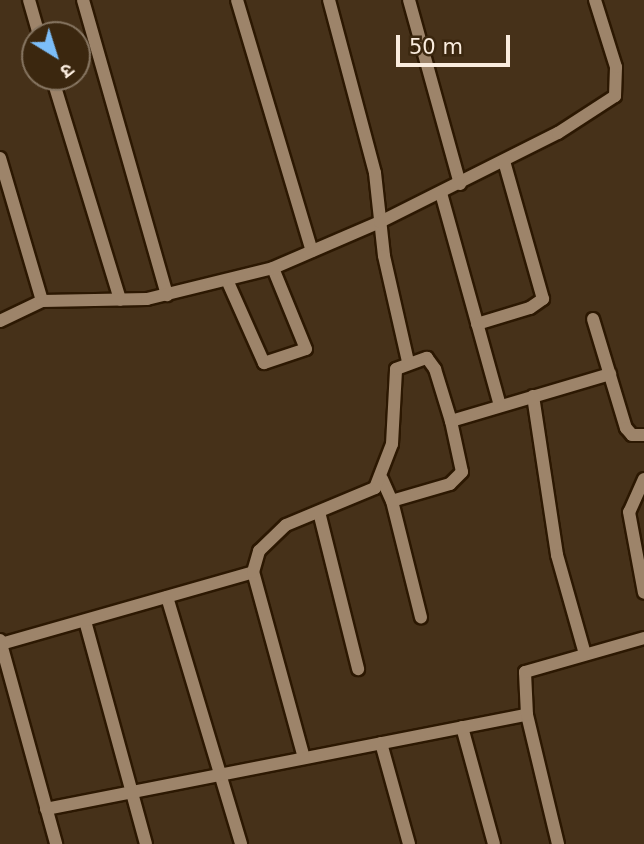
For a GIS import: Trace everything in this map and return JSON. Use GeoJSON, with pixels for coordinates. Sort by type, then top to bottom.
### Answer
{"type":"FeatureCollection","features":[{"type":"Feature","properties":{"kind":"street"},"geometry":{"type":"LineString","coordinates":[[29,0],[35,21]]}},
{"type":"Feature","properties":{"kind":"street"},"geometry":{"type":"LineString","coordinates":[[83,0],[167,295]]}},
{"type":"Feature","properties":{"kind":"street"},"geometry":{"type":"LineString","coordinates":[[237,0],[312,251]]}},
{"type":"Feature","properties":{"kind":"street"},"geometry":{"type":"LineString","coordinates":[[329,0],[375,173],[380,222],[408,362]]}},
{"type":"Feature","properties":{"kind":"street"},"geometry":{"type":"LineString","coordinates":[[409,0],[460,184]]}},
{"type":"Feature","properties":{"kind":"street"},"geometry":{"type":"LineString","coordinates":[[0,321],[42,301],[120,300],[167,295],[273,268],[380,222],[503,162],[603,107],[615,96],[616,67],[596,0]]}},
{"type":"Feature","properties":{"kind":"street"},"geometry":{"type":"LineString","coordinates":[[56,91],[120,300]]}},
{"type":"Feature","properties":{"kind":"street"},"geometry":{"type":"LineString","coordinates":[[0,158],[42,301]]}},
{"type":"Feature","properties":{"kind":"street"},"geometry":{"type":"LineString","coordinates":[[477,324],[530,308],[543,299],[503,162]]}},
{"type":"Feature","properties":{"kind":"street"},"geometry":{"type":"LineString","coordinates":[[441,193],[499,405]]}},
{"type":"Feature","properties":{"kind":"street"},"geometry":{"type":"LineString","coordinates":[[227,280],[264,363],[306,349],[273,268]]}},
{"type":"Feature","properties":{"kind":"street"},"geometry":{"type":"LineString","coordinates":[[593,319],[626,428],[632,435],[644,435]]}},
{"type":"Feature","properties":{"kind":"street"},"geometry":{"type":"LineString","coordinates":[[304,758],[253,572],[269,537],[319,512],[365,495],[382,479],[392,444],[396,369],[408,362],[432,362],[451,421],[462,472],[450,484],[392,501]]}},
{"type":"Feature","properties":{"kind":"street"},"geometry":{"type":"LineString","coordinates":[[451,421],[610,374]]}},
{"type":"Feature","properties":{"kind":"street"},"geometry":{"type":"LineString","coordinates":[[533,396],[557,555],[585,653]]}},
{"type":"Feature","properties":{"kind":"street"},"geometry":{"type":"LineString","coordinates":[[382,479],[392,501],[421,617]]}},
{"type":"Feature","properties":{"kind":"street"},"geometry":{"type":"LineString","coordinates":[[644,479],[632,498],[629,512],[644,593]]}},
{"type":"Feature","properties":{"kind":"street"},"geometry":{"type":"LineString","coordinates":[[319,512],[358,669]]}},
{"type":"Feature","properties":{"kind":"street"},"geometry":{"type":"LineString","coordinates":[[56,844],[1,642],[85,621],[253,572]]}},
{"type":"Feature","properties":{"kind":"street"},"geometry":{"type":"LineString","coordinates":[[167,597],[241,844]]}},
{"type":"Feature","properties":{"kind":"street"},"geometry":{"type":"LineString","coordinates":[[85,621],[146,844]]}},
{"type":"Feature","properties":{"kind":"street"},"geometry":{"type":"LineString","coordinates":[[558,844],[527,715],[525,672],[644,638]]}},
{"type":"Feature","properties":{"kind":"street"},"geometry":{"type":"LineString","coordinates":[[46,809],[527,715]]}},
{"type":"Feature","properties":{"kind":"street"},"geometry":{"type":"LineString","coordinates":[[462,727],[495,844]]}},
{"type":"Feature","properties":{"kind":"street"},"geometry":{"type":"LineString","coordinates":[[382,743],[409,844]]}}]}
